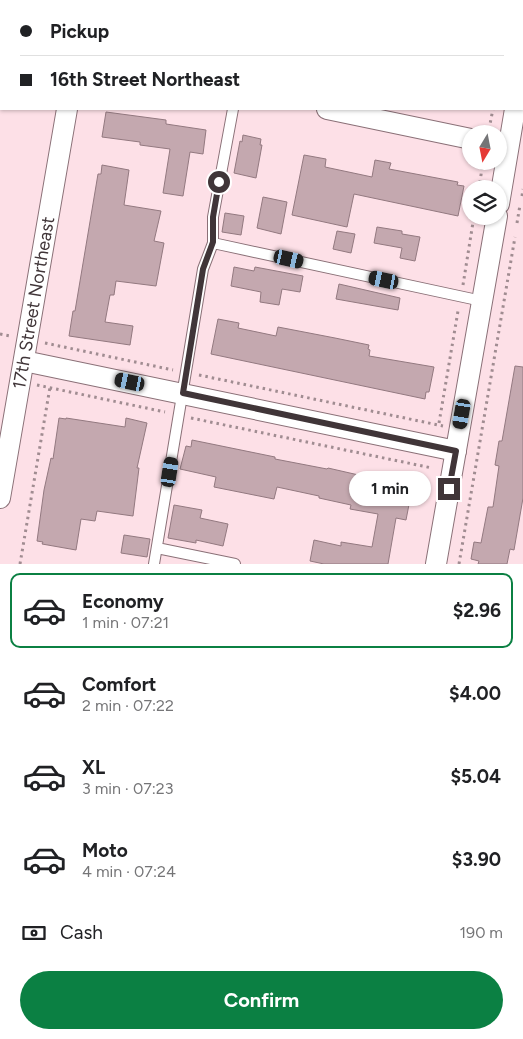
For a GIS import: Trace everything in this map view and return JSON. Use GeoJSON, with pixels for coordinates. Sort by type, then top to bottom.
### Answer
{"type":"FeatureCollection","features":[{"type":"Feature","properties":{"kind":"street","name":"17th Street Northeast"},"geometry":{"type":"LineString","coordinates":[[0,498],[67,110]]}},
{"type":"Feature","properties":{"kind":"street"},"geometry":{"type":"LineString","coordinates":[[332,110],[462,137]]}},
{"type":"Feature","properties":{"kind":"street"},"geometry":{"type":"LineString","coordinates":[[508,133],[516,110]]}},
{"type":"Feature","properties":{"kind":"street"},"geometry":{"type":"LineString","coordinates":[[436,564],[495,225]]}},
{"type":"Feature","properties":{"kind":"street"},"geometry":{"type":"LineString","coordinates":[[24,361],[456,451]]}},
{"type":"Feature","properties":{"kind":"lane"},"geometry":{"type":"LineString","coordinates":[[154,564],[203,269],[213,242],[213,217],[233,110]]}},
{"type":"Feature","properties":{"kind":"lane"},"geometry":{"type":"LineString","coordinates":[[213,242],[482,301]]}},
{"type":"Feature","properties":{"kind":"lane"},"geometry":{"type":"LineString","coordinates":[[157,548],[234,564]]}},
{"type":"Feature","properties":{"kind":"path"},"geometry":{"type":"LineString","coordinates":[[493,110],[499,125]]}},
{"type":"Feature","properties":{"kind":"path"},"geometry":{"type":"LineString","coordinates":[[459,564],[523,189]]}},
{"type":"Feature","properties":{"kind":"path"},"geometry":{"type":"LineString","coordinates":[[438,432],[472,225]]}},
{"type":"Feature","properties":{"kind":"path"},"geometry":{"type":"LineString","coordinates":[[43,343],[448,427]]}},
{"type":"Feature","properties":{"kind":"path"},"geometry":{"type":"LineString","coordinates":[[20,564],[51,382]]}},
{"type":"Feature","properties":{"kind":"path"},"geometry":{"type":"LineString","coordinates":[[34,385],[432,468]]}},
{"type":"Feature","properties":{"kind":"building"},"geometry":{"type":"Polygon","coordinates":[[[106,112],[166,120],[166,124],[206,130],[203,154],[190,152],[183,196],[163,193],[170,149],[140,145],[140,142],[102,137],[106,112]]]}},
{"type":"Feature","properties":{"kind":"building"},"geometry":{"type":"Polygon","coordinates":[[[243,135],[261,139],[260,145],[262,145],[256,178],[234,173],[240,141],[242,142],[243,135]]]}},
{"type":"Feature","properties":{"kind":"building"},"geometry":{"type":"Polygon","coordinates":[[[304,155],[326,159],[325,167],[372,177],[375,160],[391,163],[389,169],[458,182],[457,185],[462,186],[458,216],[354,194],[347,227],[292,215],[304,155]]]}},
{"type":"Feature","properties":{"kind":"building"},"geometry":{"type":"Polygon","coordinates":[[[102,165],[129,170],[124,205],[161,211],[154,241],[164,243],[156,286],[116,281],[114,295],[110,295],[105,322],[133,326],[130,345],[69,336],[73,311],[75,311],[98,174],[101,174],[102,165]]]}},
{"type":"Feature","properties":{"kind":"building"},"geometry":{"type":"Polygon","coordinates":[[[263,197],[287,202],[281,234],[257,228],[263,197]]]}},
{"type":"Feature","properties":{"kind":"building"},"geometry":{"type":"Polygon","coordinates":[[[225,213],[244,216],[241,235],[222,232],[225,213]]]}},
{"type":"Feature","properties":{"kind":"building"},"geometry":{"type":"Polygon","coordinates":[[[377,227],[402,231],[402,234],[420,237],[415,261],[400,258],[402,248],[374,243],[377,227]]]}},
{"type":"Feature","properties":{"kind":"building"},"geometry":{"type":"Polygon","coordinates":[[[337,231],[355,234],[351,253],[333,249],[337,231]]]}},
{"type":"Feature","properties":{"kind":"building"},"geometry":{"type":"Polygon","coordinates":[[[234,267],[254,271],[255,267],[303,276],[300,292],[282,289],[279,305],[260,302],[261,292],[231,286],[234,267]]]}},
{"type":"Feature","properties":{"kind":"building"},"geometry":{"type":"Polygon","coordinates":[[[339,284],[400,298],[398,310],[336,299],[339,284]]]}},
{"type":"Feature","properties":{"kind":"building"},"geometry":{"type":"Polygon","coordinates":[[[218,319],[239,323],[238,328],[276,336],[278,327],[369,345],[369,356],[434,367],[429,392],[426,392],[425,399],[211,354],[218,319]]]}},
{"type":"Feature","properties":{"kind":"building"},"geometry":{"type":"Polygon","coordinates":[[[515,366],[523,367],[523,498],[514,550],[510,549],[507,564],[478,564],[479,561],[471,559],[474,542],[481,543],[488,507],[493,507],[499,466],[495,465],[499,441],[502,441],[515,366]]]}},
{"type":"Feature","properties":{"kind":"building"},"geometry":{"type":"Polygon","coordinates":[[[59,418],[125,427],[126,418],[147,423],[137,468],[139,468],[133,516],[97,511],[95,521],[81,519],[76,550],[42,544],[43,542],[37,541],[44,490],[51,458],[53,459],[59,418]]]}},
{"type":"Feature","properties":{"kind":"building"},"geometry":{"type":"Polygon","coordinates":[[[192,440],[275,457],[275,459],[328,468],[376,479],[376,483],[412,489],[406,520],[396,518],[388,564],[324,564],[310,561],[314,540],[341,546],[341,542],[372,547],[378,514],[350,509],[351,505],[277,487],[274,499],[214,487],[216,477],[180,469],[186,446],[191,447],[192,440]]]}},
{"type":"Feature","properties":{"kind":"building"},"geometry":{"type":"Polygon","coordinates":[[[174,505],[202,510],[200,518],[228,524],[223,546],[196,540],[196,543],[168,538],[174,505]]]}},
{"type":"Feature","properties":{"kind":"building"},"geometry":{"type":"Polygon","coordinates":[[[124,535],[150,539],[147,557],[121,553],[124,535]]]}},
{"type":"Feature","properties":{"kind":"route"},"geometry":{"type":"LineString","coordinates":[[219,182],[213,217],[213,242],[203,269],[183,393],[456,451],[449,489]]}}]}
